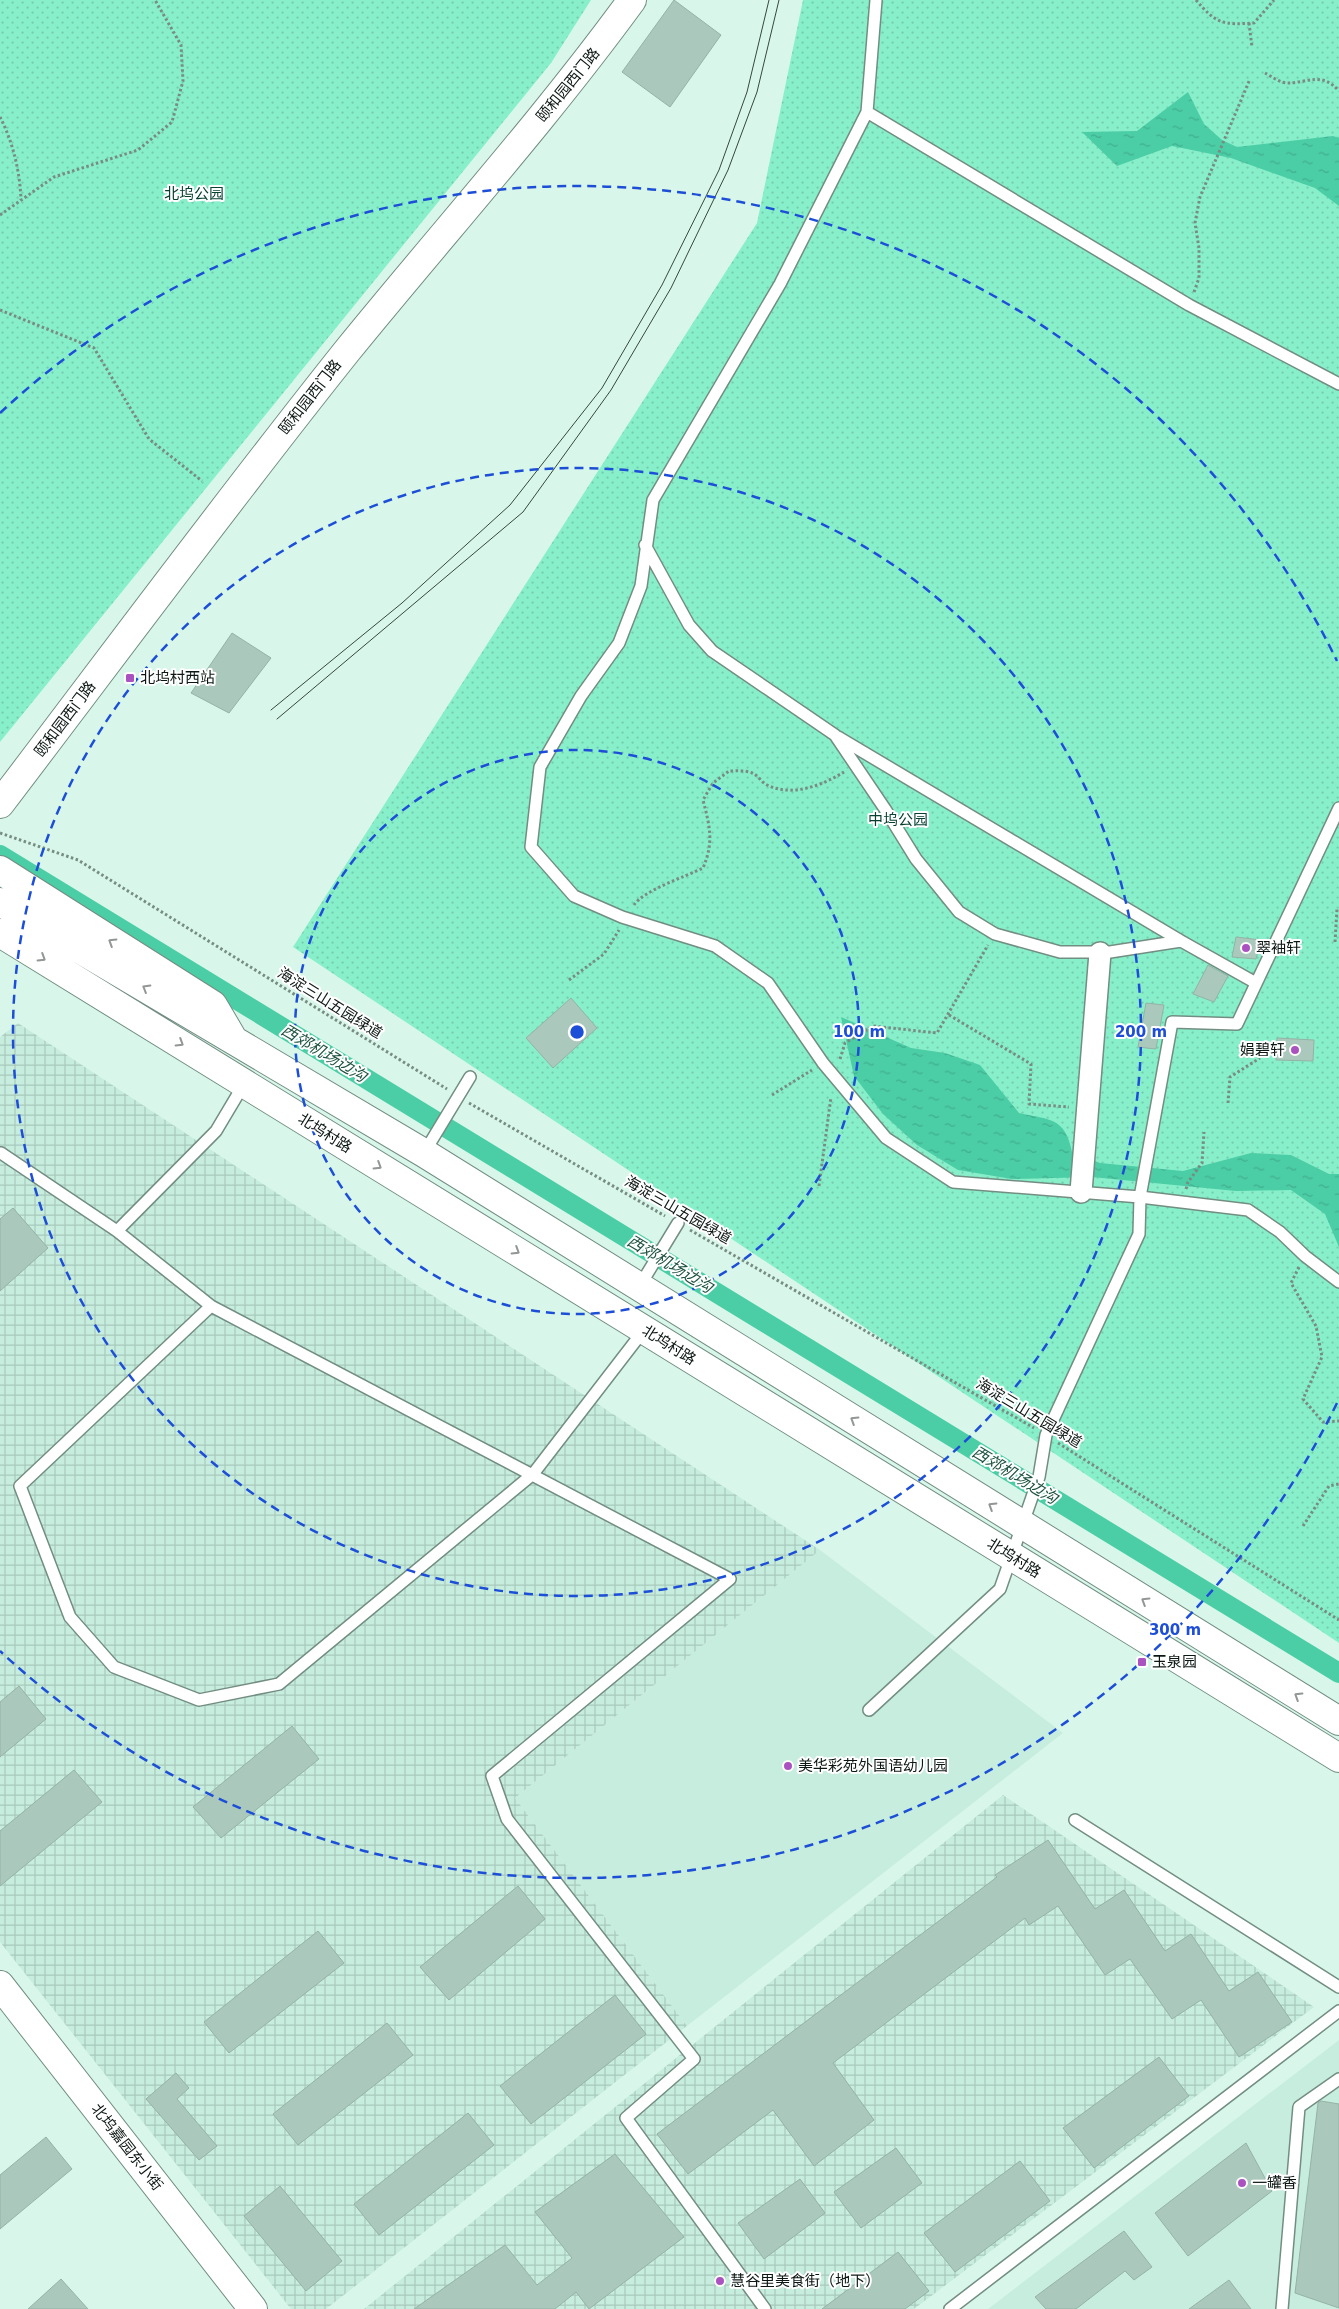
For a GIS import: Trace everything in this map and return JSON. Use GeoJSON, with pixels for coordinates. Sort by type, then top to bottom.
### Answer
{"type":"FeatureCollection","features":[{"type":"Feature","properties":{"kind":"main road","name":"颐和园西门路"},"geometry":{"type":"LineString","coordinates":[[0,804],[246,479],[349,349],[586,64],[632,0]]}},
{"type":"Feature","properties":{"kind":"main road"},"geometry":{"type":"LineString","coordinates":[[0,870],[213,1005],[233,1040]]}},
{"type":"Feature","properties":{"kind":"main road"},"geometry":{"type":"LineString","coordinates":[[0,902],[233,1040],[429,1144],[646,1276],[1022,1524],[1339,1721]]}},
{"type":"Feature","properties":{"kind":"main road","name":"北坞村路"},"geometry":{"type":"LineString","coordinates":[[0,933],[1339,1758]]}},
{"type":"Feature","properties":{"kind":"main road","name":"北坞嘉园东小街"},"geometry":{"type":"LineString","coordinates":[[0,1985],[253,2309]]}},
{"type":"Feature","properties":{"kind":"street"},"geometry":{"type":"LineString","coordinates":[[1081,1192],[1100,953]]}},
{"type":"Feature","properties":{"kind":"lane"},"geometry":{"type":"LineString","coordinates":[[876,0],[867,112],[780,284],[653,500],[645,546],[641,586],[619,643],[581,696],[540,766],[531,847],[574,896],[626,919],[715,946],[768,983],[823,1063],[886,1138],[953,1182],[1140,1197],[1248,1210],[1280,1232],[1305,1256],[1339,1282]]}},
{"type":"Feature","properties":{"kind":"lane"},"geometry":{"type":"LineString","coordinates":[[867,112],[1189,305],[1339,384]]}},
{"type":"Feature","properties":{"kind":"lane"},"geometry":{"type":"LineString","coordinates":[[645,546],[689,625],[712,651],[835,735],[1181,941],[1256,983]]}},
{"type":"Feature","properties":{"kind":"lane"},"geometry":{"type":"LineString","coordinates":[[835,735],[916,859],[959,912],[995,934],[1060,952],[1100,953],[1181,941]]}},
{"type":"Feature","properties":{"kind":"lane"},"geometry":{"type":"LineString","coordinates":[[869,1710],[1000,1589],[1039,1477],[1046,1435],[1140,1234],[1140,1197],[1172,1022],[1237,1024],[1339,808]]}},
{"type":"Feature","properties":{"kind":"lane"},"geometry":{"type":"LineString","coordinates":[[429,1144],[470,1077]]}},
{"type":"Feature","properties":{"kind":"lane"},"geometry":{"type":"LineString","coordinates":[[117,1231],[216,1131],[244,1083]]}},
{"type":"Feature","properties":{"kind":"lane"},"geometry":{"type":"LineString","coordinates":[[1,1153],[117,1231],[212,1306],[730,1579],[492,1776],[507,1819],[694,2060],[626,2118],[765,2309]]}},
{"type":"Feature","properties":{"kind":"lane"},"geometry":{"type":"LineString","coordinates":[[646,1276],[678,1223]]}},
{"type":"Feature","properties":{"kind":"lane"},"geometry":{"type":"LineString","coordinates":[[212,1306],[20,1486],[70,1617],[114,1667],[199,1700],[279,1684],[533,1474],[644,1330]]}},
{"type":"Feature","properties":{"kind":"lane"},"geometry":{"type":"LineString","coordinates":[[1075,1820],[1339,1987]]}},
{"type":"Feature","properties":{"kind":"lane"},"geometry":{"type":"LineString","coordinates":[[950,2309],[1339,2011]]}},
{"type":"Feature","properties":{"kind":"lane"},"geometry":{"type":"LineString","coordinates":[[1282,2309],[1299,2107],[1339,2078]]}},
{"type":"Feature","properties":{"kind":"path"},"geometry":{"type":"LineString","coordinates":[[0,215],[54,177],[138,150],[172,122],[184,80],[181,45],[155,0]]}},
{"type":"Feature","properties":{"kind":"path"},"geometry":{"type":"LineString","coordinates":[[1196,0],[1210,17],[1231,24],[1254,23],[1274,0]]}},
{"type":"Feature","properties":{"kind":"path"},"geometry":{"type":"LineString","coordinates":[[1249,23],[1252,47]]}},
{"type":"Feature","properties":{"kind":"path"},"geometry":{"type":"LineString","coordinates":[[1265,73],[1285,84],[1312,78],[1332,83],[1339,91]]}},
{"type":"Feature","properties":{"kind":"path"},"geometry":{"type":"LineString","coordinates":[[1189,305],[1199,278],[1199,248],[1195,223],[1200,197],[1250,79]]}},
{"type":"Feature","properties":{"kind":"path"},"geometry":{"type":"LineString","coordinates":[[0,117],[6,128],[20,177],[21,200]]}},
{"type":"Feature","properties":{"kind":"path"},"geometry":{"type":"LineString","coordinates":[[0,310],[94,348],[149,439],[202,481]]}},
{"type":"Feature","properties":{"kind":"path"},"geometry":{"type":"LineString","coordinates":[[569,980],[604,954],[637,900],[654,890],[703,868],[709,854],[711,831],[703,800],[713,783],[729,771],[752,773],[765,784],[780,789],[804,789],[831,780],[855,765]]}},
{"type":"Feature","properties":{"kind":"path","name":"海淀三山五园绿道"},"geometry":{"type":"LineString","coordinates":[[0,833],[78,860],[455,1101],[678,1223],[1046,1435],[1339,1620]]}},
{"type":"Feature","properties":{"kind":"path"},"geometry":{"type":"LineString","coordinates":[[1335,942],[1337,909],[1339,909]]}},
{"type":"Feature","properties":{"kind":"path"},"geometry":{"type":"LineString","coordinates":[[819,1186],[834,1077],[845,1043],[873,1026],[937,1034],[995,934]]}},
{"type":"Feature","properties":{"kind":"path"},"geometry":{"type":"LineString","coordinates":[[949,1015],[1031,1064],[1029,1104],[1087,1108]]}},
{"type":"Feature","properties":{"kind":"path"},"geometry":{"type":"LineString","coordinates":[[1228,1103],[1230,1077],[1260,1058]]}},
{"type":"Feature","properties":{"kind":"path"},"geometry":{"type":"LineString","coordinates":[[772,1095],[823,1063]]}},
{"type":"Feature","properties":{"kind":"path"},"geometry":{"type":"LineString","coordinates":[[1182,1202],[1188,1182],[1202,1163],[1204,1132]]}},
{"type":"Feature","properties":{"kind":"path"},"geometry":{"type":"LineString","coordinates":[[1305,1256],[1290,1283],[1316,1326],[1322,1357],[1303,1399],[1323,1422],[1339,1421]]}},
{"type":"Feature","properties":{"kind":"path"},"geometry":{"type":"LineString","coordinates":[[1303,1526],[1330,1486],[1339,1484]]}},
{"type":"Feature","properties":{"kind":"shaded area"},"geometry":{"type":"Polygon","coordinates":[[[18,1023],[820,1550],[515,1798],[687,2026],[326,2309],[291,2309],[0,1942],[0,1037],[18,1023]]]}},
{"type":"Feature","properties":{"kind":"shaded area","name":"美华彩苑外国语幼儿园"},"geometry":{"type":"Polygon","coordinates":[[[820,1550],[1063,1733],[687,2026],[515,1798],[820,1550]]]}},
{"type":"Feature","properties":{"kind":"shaded area"},"geometry":{"type":"Polygon","coordinates":[[[1003,1795],[1314,2007],[914,2309],[364,2309],[1003,1795]]]}},
{"type":"Feature","properties":{"kind":"shaded area"},"geometry":{"type":"Polygon","coordinates":[[[1339,2040],[1339,2309],[988,2309],[1339,2040]]]}},
{"type":"Feature","properties":{"kind":"green space","name":"北坞公园"},"geometry":{"type":"Polygon","coordinates":[[[0,0],[591,0],[551,63],[0,742],[0,0]]]}},
{"type":"Feature","properties":{"kind":"green space","name":"中坞公园"},"geometry":{"type":"Polygon","coordinates":[[[803,0],[1339,0],[1339,1643],[293,947],[757,223],[803,0]]]}},
{"type":"Feature","properties":{"kind":"water"},"geometry":{"type":"Polygon","coordinates":[[[1188,92],[1204,124],[1222,140],[1237,147],[1333,136],[1339,138],[1339,206],[1315,188],[1231,158],[1172,146],[1117,166],[1082,132],[1137,131],[1188,92]]]}},
{"type":"Feature","properties":{"kind":"water"},"geometry":{"type":"Polygon","coordinates":[[[841,1017],[911,1048],[945,1053],[980,1065],[1019,1113],[1054,1122],[1065,1132],[1072,1152],[1100,1163],[1183,1171],[1251,1153],[1291,1155],[1329,1174],[1339,1174],[1339,1247],[1325,1214],[1291,1190],[1236,1191],[1092,1177],[1012,1179],[958,1170],[917,1145],[883,1114],[854,1076],[841,1017]]]}},
{"type":"Feature","properties":{"kind":"building"},"geometry":{"type":"Polygon","coordinates":[[[674,0],[721,35],[670,107],[622,72],[674,0]]]}},
{"type":"Feature","properties":{"kind":"building"},"geometry":{"type":"Polygon","coordinates":[[[232,633],[271,658],[229,713],[191,693],[232,633]]]}},
{"type":"Feature","properties":{"kind":"building","name":"翠袖轩"},"geometry":{"type":"Polygon","coordinates":[[[1236,937],[1261,940],[1256,959],[1232,957],[1236,937]]]}},
{"type":"Feature","properties":{"kind":"building"},"geometry":{"type":"Polygon","coordinates":[[[1208,965],[1228,976],[1214,1002],[1193,994],[1208,965]]]}},
{"type":"Feature","properties":{"kind":"building"},"geometry":{"type":"Polygon","coordinates":[[[571,998],[597,1028],[553,1068],[526,1038],[571,998]]]}},
{"type":"Feature","properties":{"kind":"building"},"geometry":{"type":"Polygon","coordinates":[[[1146,1003],[1164,1005],[1156,1049],[1138,1047],[1146,1003]]]}},
{"type":"Feature","properties":{"kind":"building","name":"娟碧轩"},"geometry":{"type":"Polygon","coordinates":[[[1277,1038],[1314,1040],[1313,1061],[1276,1060],[1277,1038]]]}},
{"type":"Feature","properties":{"kind":"building"},"geometry":{"type":"Polygon","coordinates":[[[13,1208],[48,1248],[0,1291],[0,1219],[13,1208]]]}},
{"type":"Feature","properties":{"kind":"building"},"geometry":{"type":"Polygon","coordinates":[[[19,1686],[46,1719],[0,1757],[0,1702],[19,1686]]]}},
{"type":"Feature","properties":{"kind":"building"},"geometry":{"type":"Polygon","coordinates":[[[292,1726],[319,1759],[221,1838],[193,1807],[292,1726]]]}},
{"type":"Feature","properties":{"kind":"building"},"geometry":{"type":"Polygon","coordinates":[[[74,1770],[102,1802],[0,1886],[0,1831],[74,1770]]]}},
{"type":"Feature","properties":{"kind":"building"},"geometry":{"type":"Polygon","coordinates":[[[1048,1840],[1095,1909],[1124,1890],[1165,1951],[1191,1934],[1229,1991],[1258,1972],[1292,2022],[1239,2057],[1201,2000],[1172,2019],[1130,1959],[1105,1975],[1058,1906],[1029,1925],[1025,1918],[833,2063],[874,2120],[814,2166],[773,2110],[688,2174],[657,2134],[997,1877],[995,1875],[1048,1840]]]}},
{"type":"Feature","properties":{"kind":"building"},"geometry":{"type":"Polygon","coordinates":[[[518,1886],[545,1919],[449,2000],[420,1967],[518,1886]]]}},
{"type":"Feature","properties":{"kind":"building"},"geometry":{"type":"Polygon","coordinates":[[[318,1931],[344,1963],[229,2053],[204,2022],[318,1931]]]}},
{"type":"Feature","properties":{"kind":"building"},"geometry":{"type":"Polygon","coordinates":[[[615,1995],[646,2034],[531,2124],[500,2086],[615,1995]]]}},
{"type":"Feature","properties":{"kind":"building"},"geometry":{"type":"Polygon","coordinates":[[[387,2023],[413,2055],[298,2145],[273,2114],[387,2023]]]}},
{"type":"Feature","properties":{"kind":"building"},"geometry":{"type":"Polygon","coordinates":[[[1159,2057],[1189,2096],[1094,2168],[1063,2128],[1159,2057]]]}},
{"type":"Feature","properties":{"kind":"building"},"geometry":{"type":"Polygon","coordinates":[[[176,2073],[189,2088],[177,2099],[217,2146],[199,2160],[146,2099],[176,2073]]]}},
{"type":"Feature","properties":{"kind":"building"},"geometry":{"type":"Polygon","coordinates":[[[1321,2101],[1339,2104],[1339,2308],[1295,2293],[1318,2103],[1321,2101]]]}},
{"type":"Feature","properties":{"kind":"building"},"geometry":{"type":"Polygon","coordinates":[[[468,2113],[494,2145],[379,2235],[354,2204],[468,2113]]]}},
{"type":"Feature","properties":{"kind":"building"},"geometry":{"type":"Polygon","coordinates":[[[46,2137],[72,2169],[0,2229],[0,2175],[46,2137]]]}},
{"type":"Feature","properties":{"kind":"building"},"geometry":{"type":"Polygon","coordinates":[[[1246,2143],[1272,2191],[1188,2256],[1155,2213],[1246,2143]]]}},
{"type":"Feature","properties":{"kind":"building"},"geometry":{"type":"Polygon","coordinates":[[[896,2148],[922,2183],[861,2228],[834,2192],[896,2148]]]}},
{"type":"Feature","properties":{"kind":"building"},"geometry":{"type":"Polygon","coordinates":[[[615,2154],[684,2237],[589,2309],[576,2292],[555,2309],[414,2309],[505,2245],[537,2285],[572,2258],[535,2212],[615,2154]]]}},
{"type":"Feature","properties":{"kind":"building"},"geometry":{"type":"Polygon","coordinates":[[[1020,2161],[1050,2201],[955,2272],[924,2233],[1020,2161]]]}},
{"type":"Feature","properties":{"kind":"building"},"geometry":{"type":"Polygon","coordinates":[[[800,2179],[825,2213],[764,2259],[738,2223],[800,2179]]]}},
{"type":"Feature","properties":{"kind":"building"},"geometry":{"type":"Polygon","coordinates":[[[280,2186],[342,2261],[306,2291],[244,2216],[280,2186]]]}},
{"type":"Feature","properties":{"kind":"building"},"geometry":{"type":"Polygon","coordinates":[[[1124,2231],[1152,2267],[1134,2280],[1125,2271],[1076,2309],[1046,2309],[1035,2297],[1124,2231]]]}},
{"type":"Feature","properties":{"kind":"building"},"geometry":{"type":"Polygon","coordinates":[[[898,2252],[929,2291],[905,2309],[822,2309],[898,2252]]]}},
{"type":"Feature","properties":{"kind":"building"},"geometry":{"type":"Polygon","coordinates":[[[61,2279],[88,2309],[28,2309],[61,2279]]]}},
{"type":"Feature","properties":{"kind":"building"},"geometry":{"type":"Polygon","coordinates":[[[1229,2280],[1251,2309],[1189,2309],[1229,2280]]]}},
{"type":"Feature","properties":{"kind":"waterway","name":"西郊机场边沟"},"geometry":{"type":"LineString","coordinates":[[0,855],[1339,1673]]}},
{"type":"Feature","properties":{"kind":"tram line"},"geometry":{"type":"LineString","coordinates":[[271,710],[402,603],[510,505],[602,388],[662,285],[719,170],[747,92],[769,0]]}},
{"type":"Feature","properties":{"kind":"tram line"},"geometry":{"type":"LineString","coordinates":[[277,719],[523,512],[611,390],[671,288],[728,170],[757,92],[779,0]]}},
{"type":"Feature","properties":{"kind":"place","name":"北坞村西站"},"geometry":{"type":"Point","coordinates":[130,678]}},
{"type":"Feature","properties":{"kind":"place","name":"翠袖轩"},"geometry":{"type":"Point","coordinates":[1246,948]}},
{"type":"Feature","properties":{"kind":"place","name":"娟碧轩"},"geometry":{"type":"Point","coordinates":[1295,1050]}},
{"type":"Feature","properties":{"kind":"place","name":"玉泉园"},"geometry":{"type":"Point","coordinates":[1142,1662]}},
{"type":"Feature","properties":{"kind":"place","name":"美华彩苑外国语幼儿园"},"geometry":{"type":"Point","coordinates":[788,1766]}},
{"type":"Feature","properties":{"kind":"place","name":"一罐香"},"geometry":{"type":"Point","coordinates":[1242,2183]}},
{"type":"Feature","properties":{"kind":"place","name":"慧谷里美食街（地下）"},"geometry":{"type":"Point","coordinates":[720,2281]}}]}
